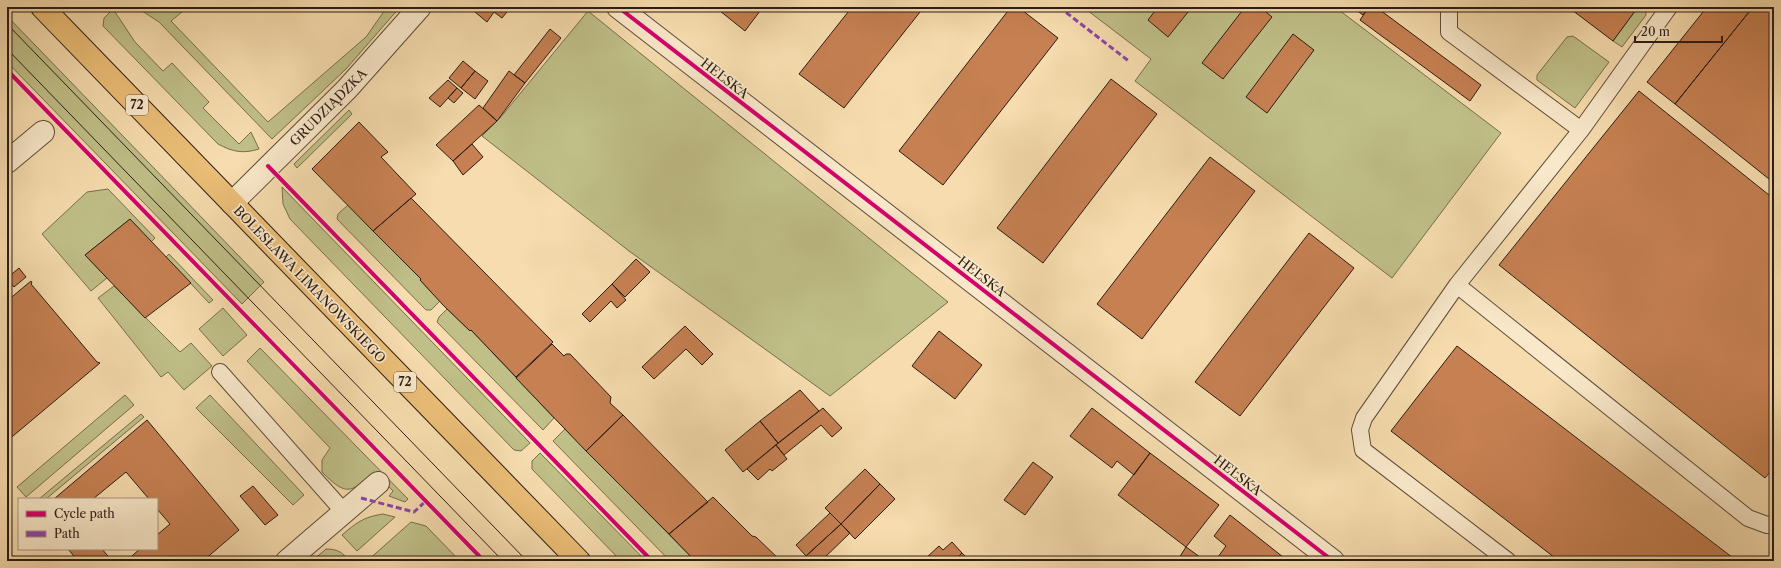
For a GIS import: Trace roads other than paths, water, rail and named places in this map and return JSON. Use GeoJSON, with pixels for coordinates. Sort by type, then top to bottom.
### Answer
{"type":"FeatureCollection","features":[{"type":"Feature","properties":{"kind":"main road","name":"BOLESŁAWA LIMANOWSKIEGO"},"geometry":{"type":"LineString","coordinates":[[42,7],[579,561]]}},
{"type":"Feature","properties":{"kind":"street","name":"GRUDZIĄDZKA"},"geometry":{"type":"LineString","coordinates":[[232,203],[347,89],[420,7]]}},
{"type":"Feature","properties":{"kind":"street","name":"HELSKA"},"geometry":{"type":"LineString","coordinates":[[618,7],[1333,561]]}},
{"type":"Feature","properties":{"kind":"street"},"geometry":{"type":"LineString","coordinates":[[7,162],[43,132]]}},
{"type":"Feature","properties":{"kind":"street"},"geometry":{"type":"LineString","coordinates":[[287,561],[378,483]]}},
{"type":"Feature","properties":{"kind":"lane"},"geometry":{"type":"LineString","coordinates":[[1449,7],[1449,32],[1581,130]]}},
{"type":"Feature","properties":{"kind":"lane"},"geometry":{"type":"LineString","coordinates":[[1508,561],[1363,450],[1360,430],[1364,418],[1457,285],[1581,130],[1668,7]]}},
{"type":"Feature","properties":{"kind":"lane"},"geometry":{"type":"LineString","coordinates":[[1457,285],[1748,518],[1767,525],[1774,524]]}},
{"type":"Feature","properties":{"kind":"lane"},"geometry":{"type":"LineString","coordinates":[[220,372],[344,512]]}},
{"type":"Feature","properties":{"kind":"tram line"},"geometry":{"type":"LineString","coordinates":[[7,24],[527,561]]}},
{"type":"Feature","properties":{"kind":"tram line"},"geometry":{"type":"LineString","coordinates":[[7,49],[503,561]]}}]}
